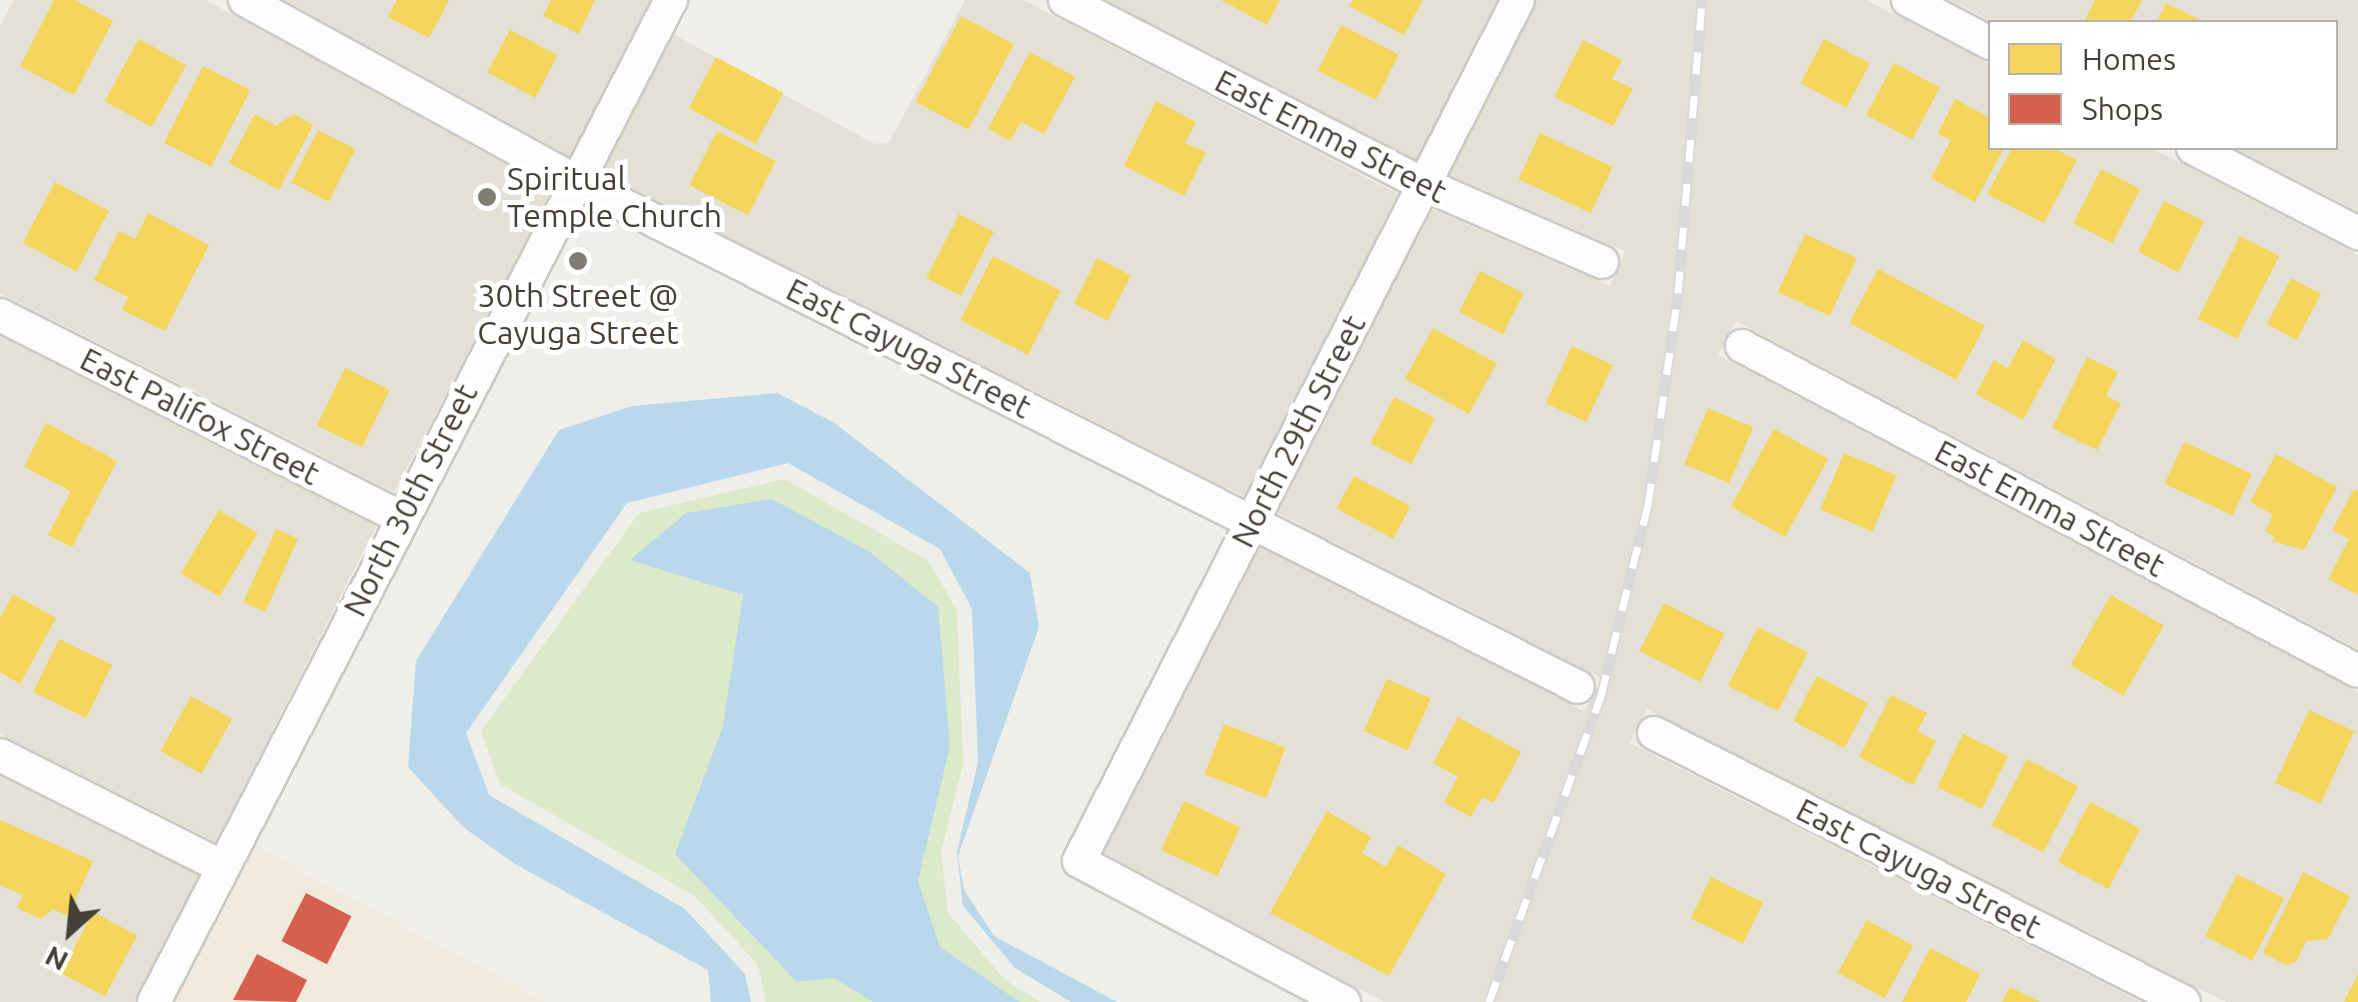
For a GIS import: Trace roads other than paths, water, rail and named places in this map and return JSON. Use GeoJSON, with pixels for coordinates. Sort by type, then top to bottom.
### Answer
{"type":"FeatureCollection","features":[{"type":"Feature","properties":{"kind":"street","name":"East Cayuga Street"},"geometry":{"type":"LineString","coordinates":[[246,0],[578,182],[1578,687]]}},
{"type":"Feature","properties":{"kind":"street","name":"North 30th Street"},"geometry":{"type":"LineString","coordinates":[[154,1002],[400,516],[671,0]]}},
{"type":"Feature","properties":{"kind":"street","name":"East Emma Street"},"geometry":{"type":"LineString","coordinates":[[1064,0],[1425,186],[1602,262]]}},
{"type":"Feature","properties":{"kind":"street","name":"North 29th Street"},"geometry":{"type":"LineString","coordinates":[[1344,1002],[1079,861],[1518,0]]}},
{"type":"Feature","properties":{"kind":"street"},"geometry":{"type":"LineString","coordinates":[[1908,0],[1988,42]]}},
{"type":"Feature","properties":{"kind":"street"},"geometry":{"type":"LineString","coordinates":[[2197,150],[2358,233]]}},
{"type":"Feature","properties":{"kind":"street","name":"East Palifox Street"},"geometry":{"type":"LineString","coordinates":[[0,314],[400,516]]}},
{"type":"Feature","properties":{"kind":"street","name":"East Emma Street"},"geometry":{"type":"LineString","coordinates":[[1742,346],[2358,670]]}},
{"type":"Feature","properties":{"kind":"street","name":"East Cayuga Street"},"geometry":{"type":"LineString","coordinates":[[1654,733],[2184,1002]]}},
{"type":"Feature","properties":{"kind":"street"},"geometry":{"type":"LineString","coordinates":[[0,755],[223,866]]}},
{"type":"Feature","properties":{"kind":"water"},"geometry":{"type":"Polygon","coordinates":[[[777,393],[833,422],[1030,573],[1039,627],[958,856],[964,890],[994,936],[1117,1002],[1071,1002],[1015,968],[963,906],[957,852],[978,762],[972,609],[940,549],[788,463],[627,503],[466,733],[489,795],[685,909],[745,974],[751,1002],[711,1002],[708,970],[515,864],[463,827],[408,767],[416,661],[559,430],[632,406],[777,393]]]}},
{"type":"Feature","properties":{"kind":"water"},"geometry":{"type":"Polygon","coordinates":[[[772,499],[870,552],[938,607],[950,746],[918,881],[940,947],[1020,1002],[873,1002],[834,978],[797,982],[675,854],[723,726],[743,595],[630,560],[686,513],[772,499]]]}},
{"type":"Feature","properties":{"kind":"railway"},"geometry":{"type":"LineString","coordinates":[[1489,1002],[1601,696],[1648,505],[1678,293],[1702,0]]}},
{"type":"Feature","properties":{"kind":"place","name":"Spiritual Temple Church"},"geometry":{"type":"Point","coordinates":[487,197]}},
{"type":"Feature","properties":{"kind":"place","name":"30th Street @ Cayuga Street"},"geometry":{"type":"Point","coordinates":[578,261]}}]}
